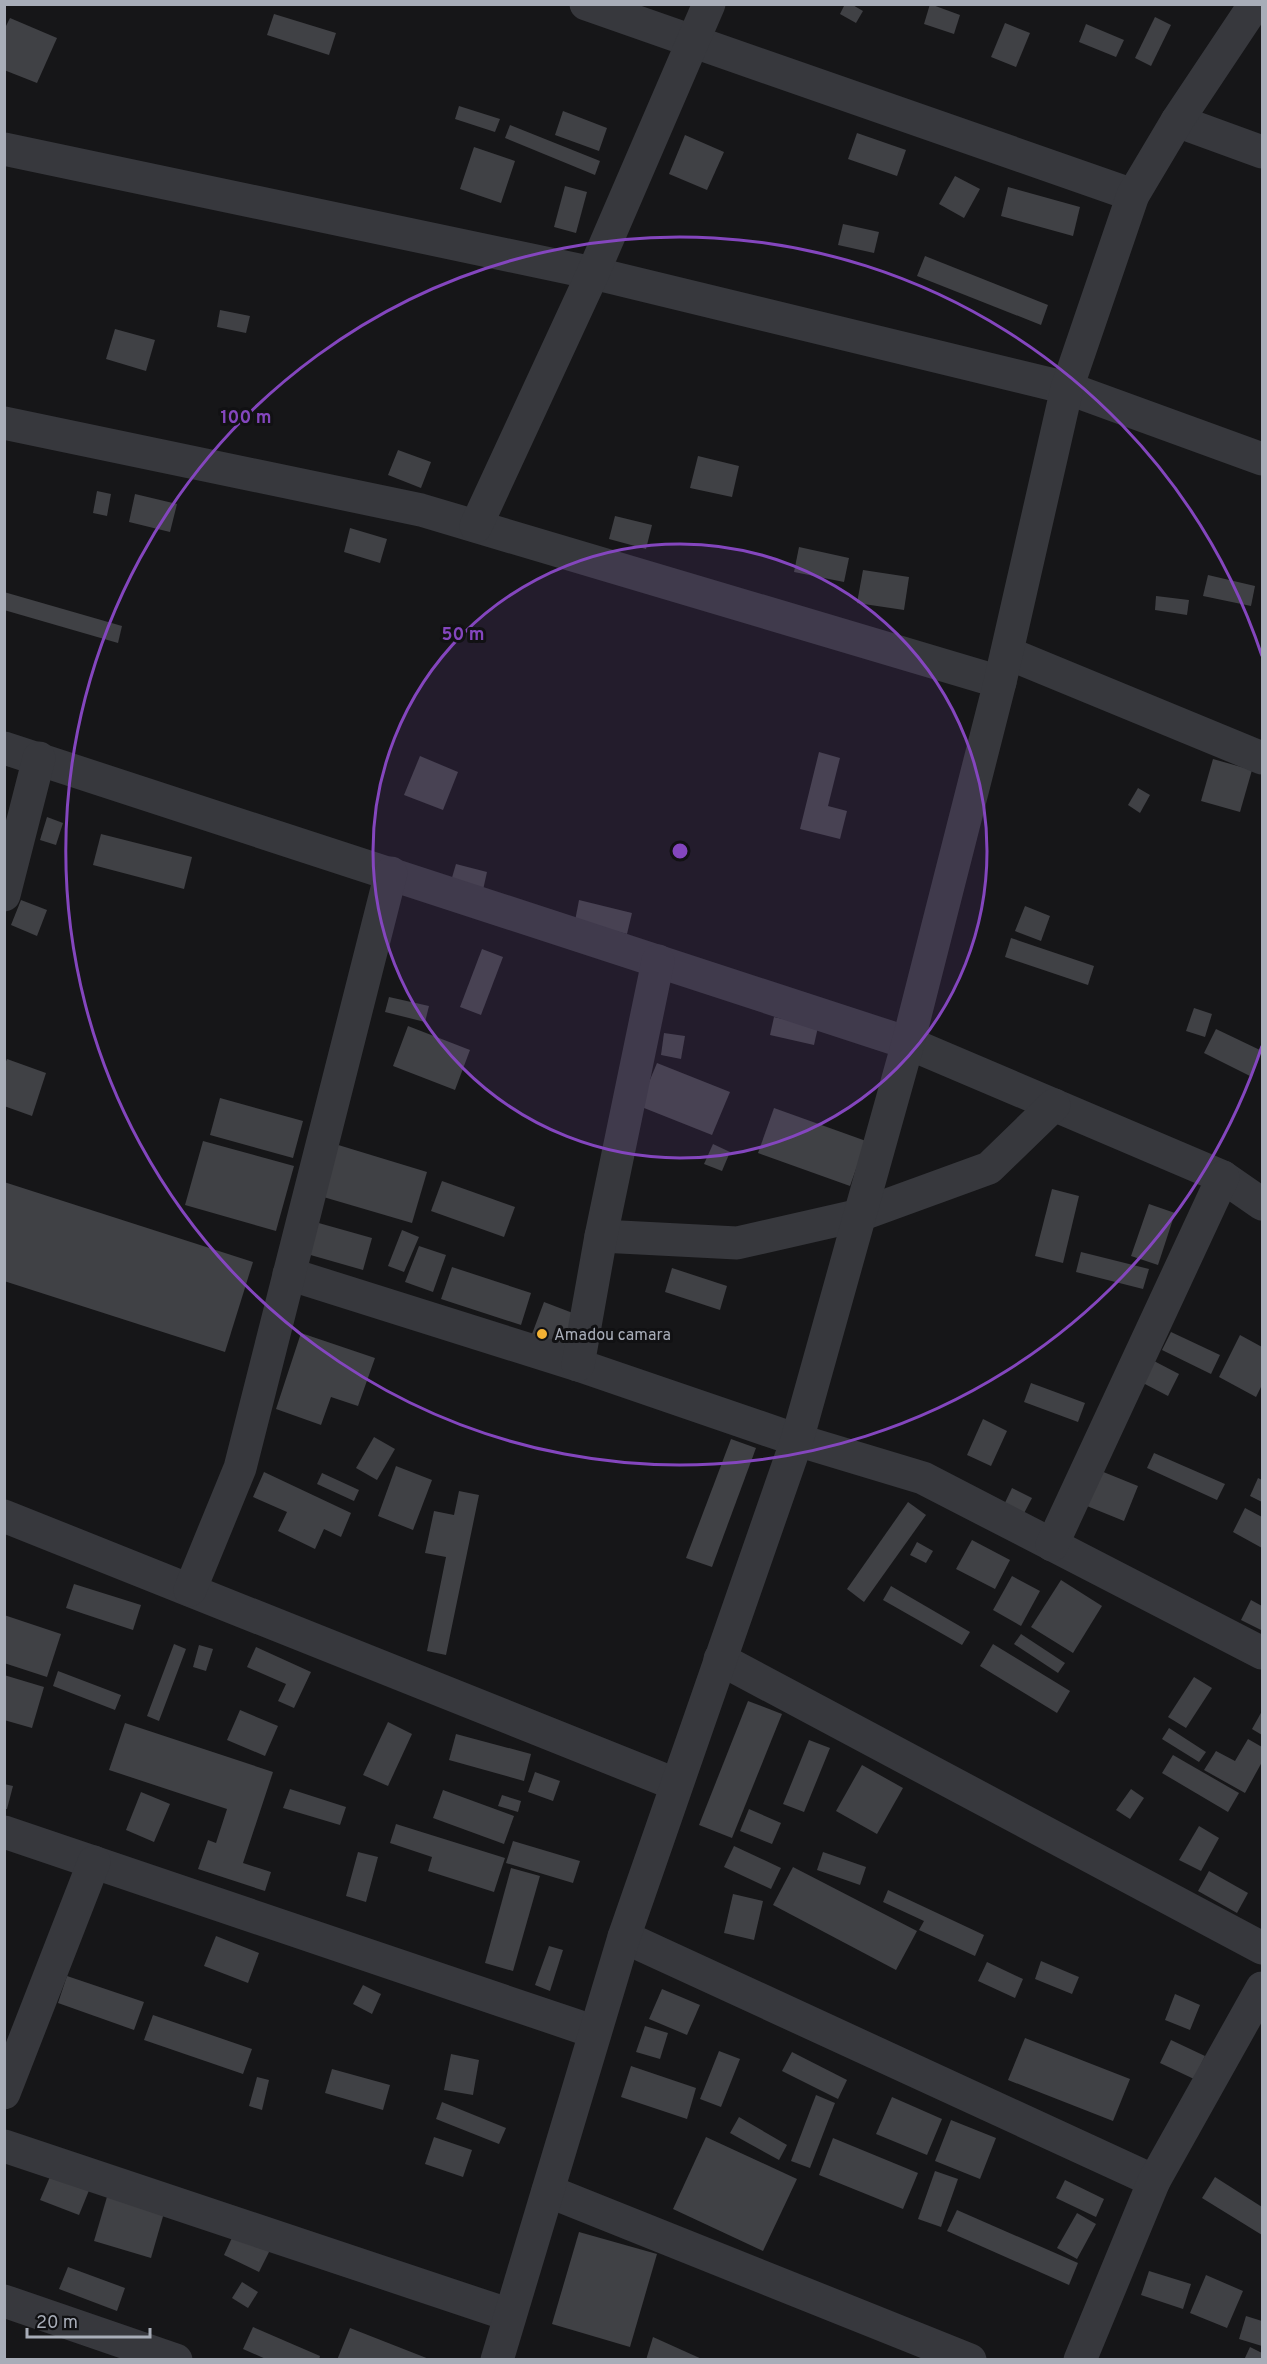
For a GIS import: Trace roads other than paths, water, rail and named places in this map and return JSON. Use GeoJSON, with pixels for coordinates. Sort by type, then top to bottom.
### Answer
{"type":"FeatureCollection","features":[{"type":"Feature","properties":{"kind":"street"},"geometry":{"type":"LineString","coordinates":[[586,4],[1132,195]]}},
{"type":"Feature","properties":{"kind":"street"},"geometry":{"type":"LineString","coordinates":[[476,526],[593,273],[709,4]]}},
{"type":"Feature","properties":{"kind":"street"},"geometry":{"type":"LineString","coordinates":[[497,2360],[624,1936],[675,1784],[797,1440],[909,1042],[1004,667],[1067,388],[1132,195],[1255,4]]}},
{"type":"Feature","properties":{"kind":"street"},"geometry":{"type":"LineString","coordinates":[[1178,121],[1263,152]]}},
{"type":"Feature","properties":{"kind":"street"},"geometry":{"type":"LineString","coordinates":[[4,149],[593,273],[1067,388],[1263,459]]}},
{"type":"Feature","properties":{"kind":"street"},"geometry":{"type":"LineString","coordinates":[[4,423],[421,510],[1004,667],[1263,758]]}},
{"type":"Feature","properties":{"kind":"street"},"geometry":{"type":"LineString","coordinates":[[4,748],[909,1042],[1223,1177],[1263,1204]]}},
{"type":"Feature","properties":{"kind":"street"},"geometry":{"type":"LineString","coordinates":[[4,895],[39,758]]}},
{"type":"Feature","properties":{"kind":"street"},"geometry":{"type":"LineString","coordinates":[[190,1590],[240,1468],[391,873]]}},
{"type":"Feature","properties":{"kind":"street"},"geometry":{"type":"LineString","coordinates":[[578,1365],[601,1236],[658,961]]}},
{"type":"Feature","properties":{"kind":"street"},"geometry":{"type":"LineString","coordinates":[[601,1236],[737,1243],[860,1215],[989,1168],[1054,1105]]}},
{"type":"Feature","properties":{"kind":"street"},"geometry":{"type":"LineString","coordinates":[[1052,1545],[1223,1177]]}},
{"type":"Feature","properties":{"kind":"street"},"geometry":{"type":"LineString","coordinates":[[289,1274],[578,1365],[797,1440],[923,1478],[1263,1653]]}},
{"type":"Feature","properties":{"kind":"street"},"geometry":{"type":"LineString","coordinates":[[4,1516],[675,1784]]}},
{"type":"Feature","properties":{"kind":"street"},"geometry":{"type":"LineString","coordinates":[[720,1659],[1263,1948]]}},
{"type":"Feature","properties":{"kind":"street"},"geometry":{"type":"LineString","coordinates":[[4,1832],[596,2032]]}},
{"type":"Feature","properties":{"kind":"street"},"geometry":{"type":"LineString","coordinates":[[4,2093],[94,1862]]}},
{"type":"Feature","properties":{"kind":"street"},"geometry":{"type":"LineString","coordinates":[[624,1936],[1154,2181]]}},
{"type":"Feature","properties":{"kind":"street"},"geometry":{"type":"LineString","coordinates":[[1080,2360],[1154,2181],[1263,1988]]}},
{"type":"Feature","properties":{"kind":"street"},"geometry":{"type":"LineString","coordinates":[[4,2146],[510,2315]]}},
{"type":"Feature","properties":{"kind":"street"},"geometry":{"type":"LineString","coordinates":[[548,2191],[970,2360]]}},
{"type":"Feature","properties":{"kind":"street"},"geometry":{"type":"LineString","coordinates":[[4,2301],[176,2360]]}},
{"type":"Feature","properties":{"kind":"place","name":"Amadou camara"},"geometry":{"type":"Point","coordinates":[542,1334]}}]}
